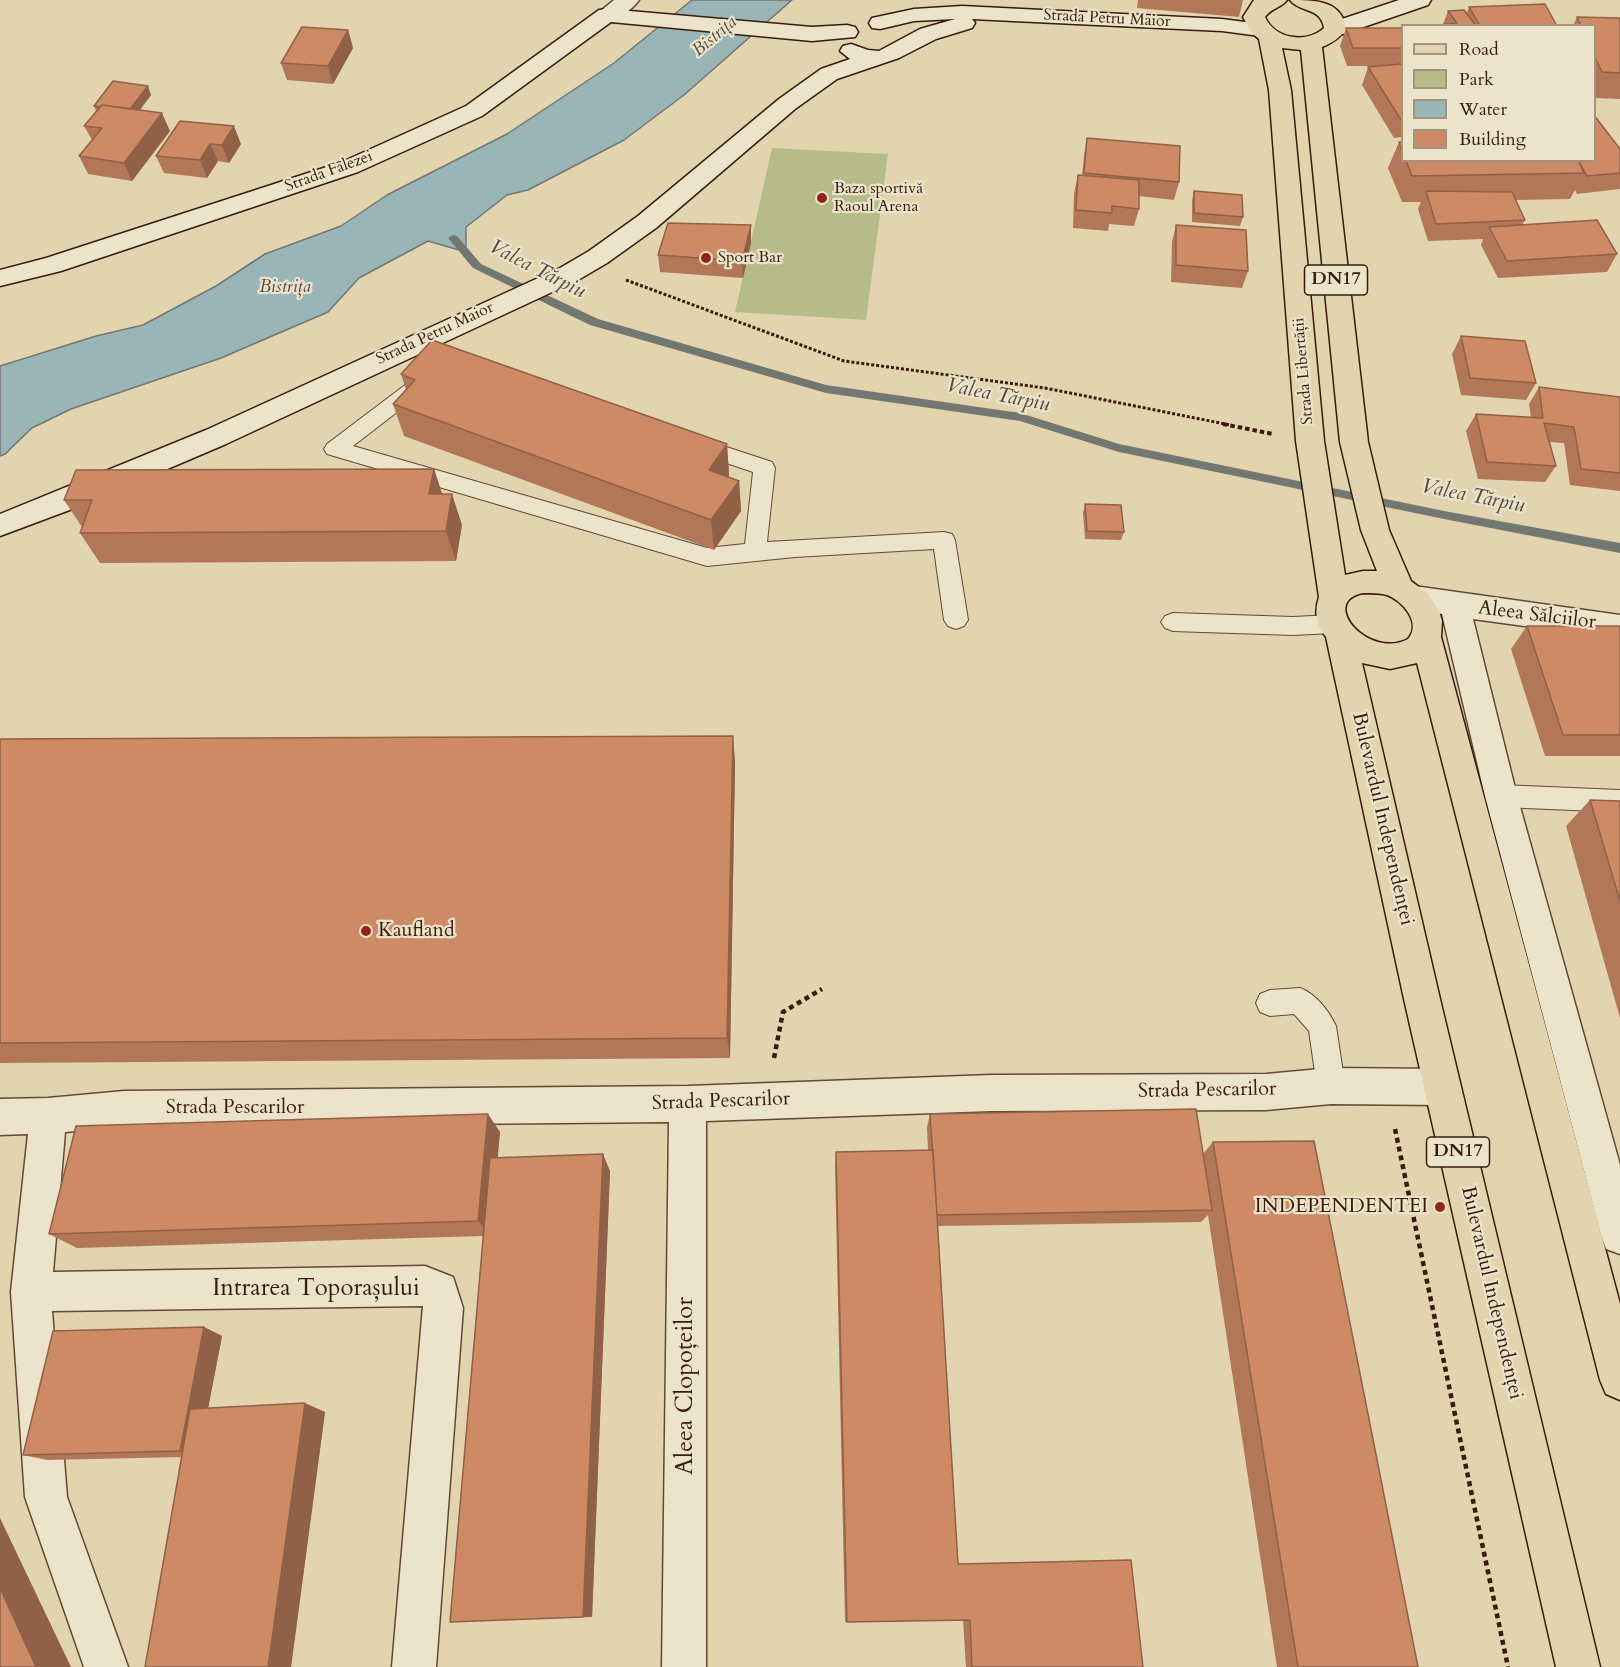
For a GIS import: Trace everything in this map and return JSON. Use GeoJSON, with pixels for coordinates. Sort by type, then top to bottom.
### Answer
{"type":"FeatureCollection","features":[{"type":"Feature","properties":{"kind":"main road"},"geometry":{"type":"LineString","coordinates":[[1273,0],[1262,5],[1261,28],[1289,43],[1311,43],[1322,40],[1317,8]]}},
{"type":"Feature","properties":{"kind":"main road","name":"Strada Libertății"},"geometry":{"type":"LineString","coordinates":[[1261,28],[1280,90],[1312,453],[1336,620]]}},
{"type":"Feature","properties":{"kind":"main road","name":"DN17"},"geometry":{"type":"LineString","coordinates":[[1311,43],[1353,430],[1360,468],[1375,530],[1406,593],[1424,610],[1429,624],[1426,637],[1620,1380]]}},
{"type":"Feature","properties":{"kind":"main road"},"geometry":{"type":"LineString","coordinates":[[1406,593],[1381,582],[1363,582],[1345,587],[1336,620],[1363,651],[1389,657],[1405,655],[1419,648],[1426,637]]}},
{"type":"Feature","properties":{"kind":"main road","name":"Bulevardul Independenței"},"geometry":{"type":"LineString","coordinates":[[1336,620],[1442,1087],[1578,1667]]}},
{"type":"Feature","properties":{"kind":"street"},"geometry":{"type":"LineString","coordinates":[[1317,8],[1384,0]]}},
{"type":"Feature","properties":{"kind":"street"},"geometry":{"type":"LineString","coordinates":[[1317,8],[1420,0]]}},
{"type":"Feature","properties":{"kind":"street"},"geometry":{"type":"LineString","coordinates":[[633,9],[846,41],[861,56],[872,58],[891,55],[903,46],[903,34],[890,25],[861,24],[846,41]]}},
{"type":"Feature","properties":{"kind":"street","name":"Strada Falezei"},"geometry":{"type":"LineString","coordinates":[[0,278],[52,265],[350,167],[474,111],[607,15],[633,9]]}},
{"type":"Feature","properties":{"kind":"street","name":"Strada Petru Maior"},"geometry":{"type":"LineString","coordinates":[[880,23],[914,15],[962,12],[1222,24],[1261,28]]}},
{"type":"Feature","properties":{"kind":"street","name":"Strada Petru Maior"},"geometry":{"type":"LineString","coordinates":[[903,46],[928,34],[992,14]]}},
{"type":"Feature","properties":{"kind":"street","name":"Strada Petru Maior"},"geometry":{"type":"LineString","coordinates":[[829,74],[846,41]]}},
{"type":"Feature","properties":{"kind":"street","name":"Strada Petru Maior"},"geometry":{"type":"LineString","coordinates":[[0,525],[86,494],[160,463],[568,274],[598,257],[639,228],[787,104],[829,74],[872,58]]}},
{"type":"Feature","properties":{"kind":"street"},"geometry":{"type":"LineString","coordinates":[[1406,593],[1455,605],[1501,796],[1620,1235]]}},
{"type":"Feature","properties":{"kind":"street","name":"Aleea Sălciilor"},"geometry":{"type":"LineString","coordinates":[[1455,605],[1620,627]]}},
{"type":"Feature","properties":{"kind":"street","name":"Strada Pescarilor"},"geometry":{"type":"LineString","coordinates":[[0,1117],[48,1116],[124,1109],[688,1104],[992,1093],[1266,1092],[1331,1086],[1442,1087]]}},
{"type":"Feature","properties":{"kind":"street","name":"Aleea Clopoțeilor"},"geometry":{"type":"LineString","coordinates":[[684,1667],[688,1104]]}},
{"type":"Feature","properties":{"kind":"street"},"geometry":{"type":"LineString","coordinates":[[48,1116],[31,1292],[45,1497],[106,1667]]}},
{"type":"Feature","properties":{"kind":"street","name":"Intrarea Toporașului"},"geometry":{"type":"LineString","coordinates":[[31,1292],[425,1286],[439,1291],[443,1308],[414,1667]]}},
{"type":"Feature","properties":{"kind":"lane"},"geometry":{"type":"LineString","coordinates":[[440,369],[335,448],[707,557],[755,551],[804,550],[944,540],[956,620]]}},
{"type":"Feature","properties":{"kind":"lane"},"geometry":{"type":"LineString","coordinates":[[674,438],[764,468],[755,551]]}},
{"type":"Feature","properties":{"kind":"lane"},"geometry":{"type":"LineString","coordinates":[[1173,622],[1293,626],[1336,620]]}},
{"type":"Feature","properties":{"kind":"lane"},"geometry":{"type":"LineString","coordinates":[[1501,796],[1620,801]]}},
{"type":"Feature","properties":{"kind":"lane"},"geometry":{"type":"LineString","coordinates":[[1270,1003],[1300,1001],[1322,1026],[1331,1086]]}},
{"type":"Feature","properties":{"kind":"path"},"geometry":{"type":"LineString","coordinates":[[615,276],[844,361],[1045,388],[1312,453]]}},
{"type":"Feature","properties":{"kind":"path"},"geometry":{"type":"LineString","coordinates":[[783,1100],[774,1058],[783,1012],[822,989]]}},
{"type":"Feature","properties":{"kind":"path"},"geometry":{"type":"LineString","coordinates":[[1386,1088],[1508,1667]]}},
{"type":"Feature","properties":{"kind":"green space","name":"Baza sportivă Raoul Arena"},"geometry":{"type":"Polygon","coordinates":[[[772,148],[888,154],[866,320],[735,312],[772,148]]]}},
{"type":"Feature","properties":{"kind":"water","name":"Bistrița"},"geometry":{"type":"Polygon","coordinates":[[[692,0],[792,0],[684,95],[624,140],[528,190],[507,195],[466,227],[466,252],[428,241],[359,278],[328,312],[221,358],[71,409],[32,428],[0,456],[0,366],[96,336],[143,325],[216,286],[265,254],[341,226],[387,195],[507,134],[614,63],[692,0]]]}},
{"type":"Feature","properties":{"kind":"building"},"geometry":{"type":"Polygon","coordinates":[[[1545,4],[1556,24],[1479,24],[1469,7],[1545,4]]]}},
{"type":"Feature","properties":{"kind":"building"},"geometry":{"type":"Polygon","coordinates":[[[1464,10],[1474,24],[1448,24],[1457,23],[1448,11],[1464,10]]]}},
{"type":"Feature","properties":{"kind":"building"},"geometry":{"type":"Polygon","coordinates":[[[1577,17],[1620,18],[1620,73],[1602,72],[1596,59],[1596,24],[1580,24],[1577,17]]]}},
{"type":"Feature","properties":{"kind":"building"},"geometry":{"type":"Polygon","coordinates":[[[302,27],[348,30],[328,66],[281,63],[302,27]]]}},
{"type":"Feature","properties":{"kind":"building"},"geometry":{"type":"Polygon","coordinates":[[[1346,28],[1401,28],[1401,48],[1353,48],[1346,28]]]}},
{"type":"Feature","properties":{"kind":"building"},"geometry":{"type":"Polygon","coordinates":[[[1401,64],[1401,120],[1368,67],[1401,64]]]}},
{"type":"Feature","properties":{"kind":"building"},"geometry":{"type":"Polygon","coordinates":[[[113,81],[148,86],[130,109],[94,106],[113,81]]]}},
{"type":"Feature","properties":{"kind":"building"},"geometry":{"type":"Polygon","coordinates":[[[102,105],[162,113],[124,163],[79,156],[102,128],[84,126],[102,105]]]}},
{"type":"Feature","properties":{"kind":"building"},"geometry":{"type":"Polygon","coordinates":[[[1596,118],[1620,149],[1620,173],[1587,176],[1579,162],[1596,162],[1596,118]]]}},
{"type":"Feature","properties":{"kind":"building"},"geometry":{"type":"Polygon","coordinates":[[[180,121],[234,126],[222,145],[210,144],[200,160],[156,156],[180,121]]]}},
{"type":"Feature","properties":{"kind":"building"},"geometry":{"type":"Polygon","coordinates":[[[1087,138],[1180,146],[1179,182],[1084,173],[1087,138]]]}},
{"type":"Feature","properties":{"kind":"building"},"geometry":{"type":"Polygon","coordinates":[[[1407,162],[1579,162],[1584,173],[1412,176],[1407,162]]]}},
{"type":"Feature","properties":{"kind":"building"},"geometry":{"type":"Polygon","coordinates":[[[1078,175],[1139,180],[1139,209],[1112,206],[1112,213],[1076,210],[1078,175]]]}},
{"type":"Feature","properties":{"kind":"building"},"geometry":{"type":"Polygon","coordinates":[[[1194,191],[1242,195],[1243,217],[1194,213],[1194,191]]]}},
{"type":"Feature","properties":{"kind":"building"},"geometry":{"type":"Polygon","coordinates":[[[1426,191],[1512,192],[1525,220],[1436,224],[1426,191]]]}},
{"type":"Feature","properties":{"kind":"building"},"geometry":{"type":"Polygon","coordinates":[[[1597,220],[1617,254],[1507,261],[1489,227],[1597,220]]]}},
{"type":"Feature","properties":{"kind":"building"},"geometry":{"type":"Polygon","coordinates":[[[668,223],[751,225],[742,261],[658,255],[668,223]]]}},
{"type":"Feature","properties":{"kind":"building"},"geometry":{"type":"Polygon","coordinates":[[[1176,225],[1246,230],[1248,271],[1176,265],[1176,225]]]}},
{"type":"Feature","properties":{"kind":"building"},"geometry":{"type":"Polygon","coordinates":[[[1461,336],[1525,341],[1536,383],[1470,378],[1461,336]]]}},
{"type":"Feature","properties":{"kind":"building"},"geometry":{"type":"Polygon","coordinates":[[[432,340],[727,444],[709,470],[739,481],[711,520],[393,404],[415,380],[401,374],[432,340]]]}},
{"type":"Feature","properties":{"kind":"building"},"geometry":{"type":"Polygon","coordinates":[[[1539,387],[1620,397],[1620,473],[1581,469],[1574,427],[1544,423],[1556,466],[1487,462],[1476,414],[1543,418],[1539,387]]]}},
{"type":"Feature","properties":{"kind":"building"},"geometry":{"type":"Polygon","coordinates":[[[434,469],[429,494],[452,494],[446,531],[80,533],[92,500],[64,500],[76,470],[434,469]]]}},
{"type":"Feature","properties":{"kind":"building"},"geometry":{"type":"Polygon","coordinates":[[[1085,504],[1121,505],[1124,532],[1087,531],[1085,504]]]}},
{"type":"Feature","properties":{"kind":"building"},"geometry":{"type":"Polygon","coordinates":[[[1527,626],[1620,626],[1620,735],[1563,735],[1527,626]]]}},
{"type":"Feature","properties":{"kind":"building","name":"Kaufland"},"geometry":{"type":"Polygon","coordinates":[[[733,736],[727,1038],[0,1043],[0,739],[733,736]]]}},
{"type":"Feature","properties":{"kind":"building"},"geometry":{"type":"Polygon","coordinates":[[[1590,800],[1620,801],[1620,901],[1590,800]]]}},
{"type":"Feature","properties":{"kind":"building"},"geometry":{"type":"Polygon","coordinates":[[[1196,1109],[1212,1210],[937,1215],[930,1114],[1196,1109]]]}},
{"type":"Feature","properties":{"kind":"building"},"geometry":{"type":"Polygon","coordinates":[[[488,1114],[478,1221],[49,1234],[76,1126],[488,1114]]]}},
{"type":"Feature","properties":{"kind":"building"},"geometry":{"type":"Polygon","coordinates":[[[1314,1141],[1418,1667],[1298,1667],[1213,1142],[1314,1141]]]}},
{"type":"Feature","properties":{"kind":"building"},"geometry":{"type":"Polygon","coordinates":[[[933,1150],[958,1564],[1131,1560],[1143,1667],[972,1667],[970,1620],[847,1622],[836,1152],[933,1150]]]}},
{"type":"Feature","properties":{"kind":"building"},"geometry":{"type":"Polygon","coordinates":[[[603,1154],[583,1617],[450,1622],[490,1158],[603,1154]]]}},
{"type":"Feature","properties":{"kind":"building"},"geometry":{"type":"Polygon","coordinates":[[[204,1327],[180,1451],[23,1455],[53,1331],[204,1327]]]}},
{"type":"Feature","properties":{"kind":"building"},"geometry":{"type":"Polygon","coordinates":[[[305,1403],[268,1667],[145,1667],[190,1409],[305,1403]]]}},
{"type":"Feature","properties":{"kind":"building"},"geometry":{"type":"Polygon","coordinates":[[[0,1588],[36,1667],[0,1667],[0,1588]]]}},
{"type":"Feature","properties":{"kind":"waterway","name":"Valea Tărpiu"},"geometry":{"type":"LineString","coordinates":[[453,238],[477,266],[594,322],[826,389],[1020,417],[1119,448],[1444,515],[1620,548]]}},
{"type":"Feature","properties":{"kind":"place","name":"Baza sportivă Raoul Arena"},"geometry":{"type":"Point","coordinates":[822,198]}},
{"type":"Feature","properties":{"kind":"place","name":"Sport Bar"},"geometry":{"type":"Point","coordinates":[706,258]}},
{"type":"Feature","properties":{"kind":"place","name":"Kaufland"},"geometry":{"type":"Point","coordinates":[366,931]}},
{"type":"Feature","properties":{"kind":"place","name":"INDEPENDENTEI"},"geometry":{"type":"Point","coordinates":[1440,1207]}}]}
